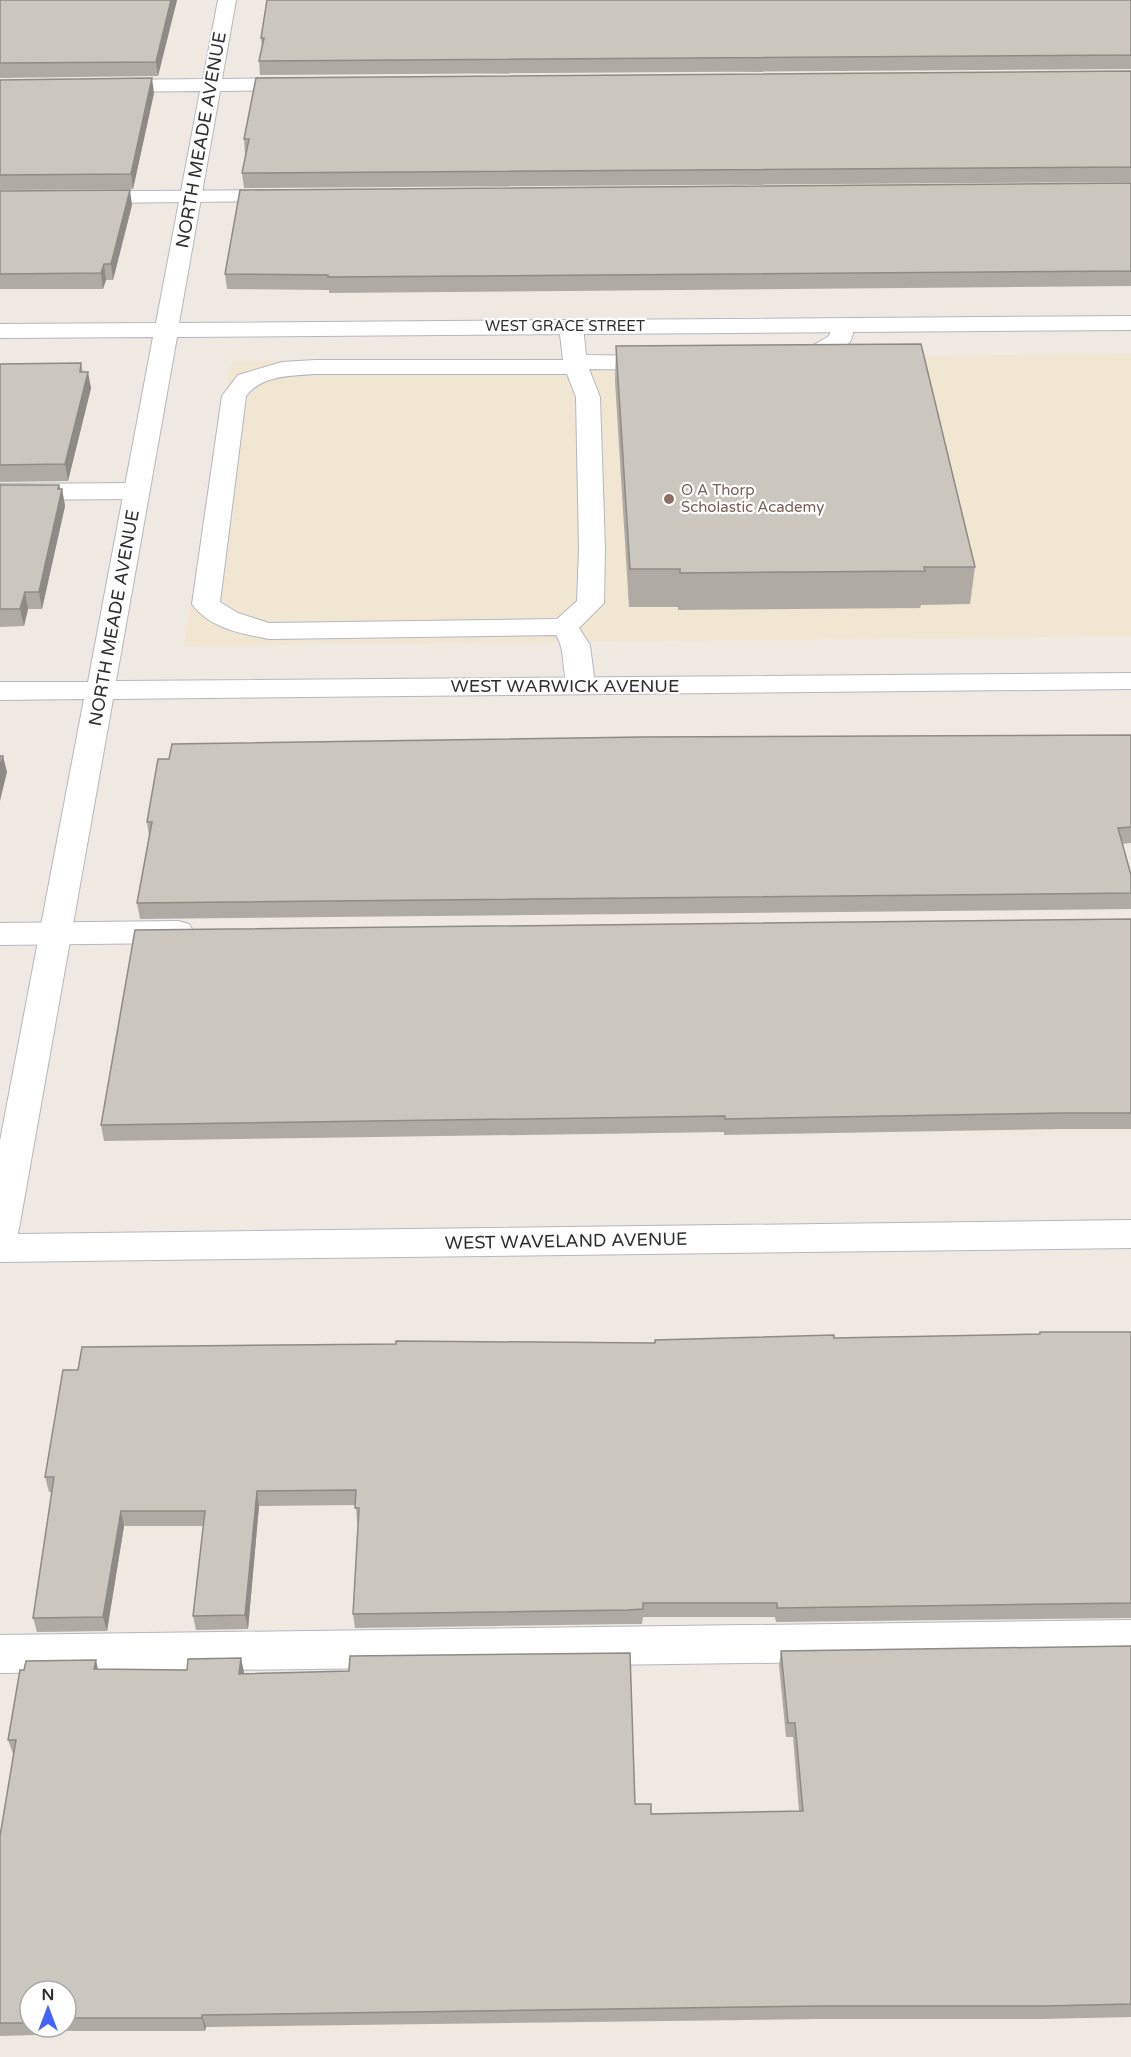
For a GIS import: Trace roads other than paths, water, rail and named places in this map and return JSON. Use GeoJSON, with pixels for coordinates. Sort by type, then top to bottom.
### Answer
{"type":"FeatureCollection","features":[{"type":"Feature","properties":{"kind":"street","name":"NORTH MEADE AVENUE"},"geometry":{"type":"LineString","coordinates":[[0,1235],[227,0]]}},
{"type":"Feature","properties":{"kind":"street"},"geometry":{"type":"LineString","coordinates":[[82,86],[319,84]]}},
{"type":"Feature","properties":{"kind":"street"},"geometry":{"type":"LineString","coordinates":[[0,198],[298,196]]}},
{"type":"Feature","properties":{"kind":"street","name":"WEST GRACE STREET"},"geometry":{"type":"LineString","coordinates":[[0,330],[1131,323]]}},
{"type":"Feature","properties":{"kind":"street"},"geometry":{"type":"LineString","coordinates":[[571,326],[576,365],[588,397],[592,550],[590,603],[564,627],[269,631],[237,624],[217,614],[206,604],[234,396],[246,380],[282,369],[315,367],[576,365],[681,363]]}},
{"type":"Feature","properties":{"kind":"street"},"geometry":{"type":"LineString","coordinates":[[772,362],[810,356],[840,339],[842,326]]}},
{"type":"Feature","properties":{"kind":"street"},"geometry":{"type":"LineString","coordinates":[[0,492],[137,491]]}},
{"type":"Feature","properties":{"kind":"street"},"geometry":{"type":"LineString","coordinates":[[564,627],[576,645],[581,685]]}},
{"type":"Feature","properties":{"kind":"street","name":"WEST WARWICK AVENUE"},"geometry":{"type":"LineString","coordinates":[[0,691],[1131,681]]}},
{"type":"Feature","properties":{"kind":"street"},"geometry":{"type":"LineString","coordinates":[[0,934],[211,932]]}},
{"type":"Feature","properties":{"kind":"street","name":"WEST WAVELAND AVENUE"},"geometry":{"type":"LineString","coordinates":[[0,1248],[1131,1234]]}},
{"type":"Feature","properties":{"kind":"street"},"geometry":{"type":"LineString","coordinates":[[0,1654],[1131,1639]]}},
{"type":"Feature","properties":{"kind":"place","name":"O A Thorp Scholastic Academy"},"geometry":{"type":"Point","coordinates":[669,499]}}]}
